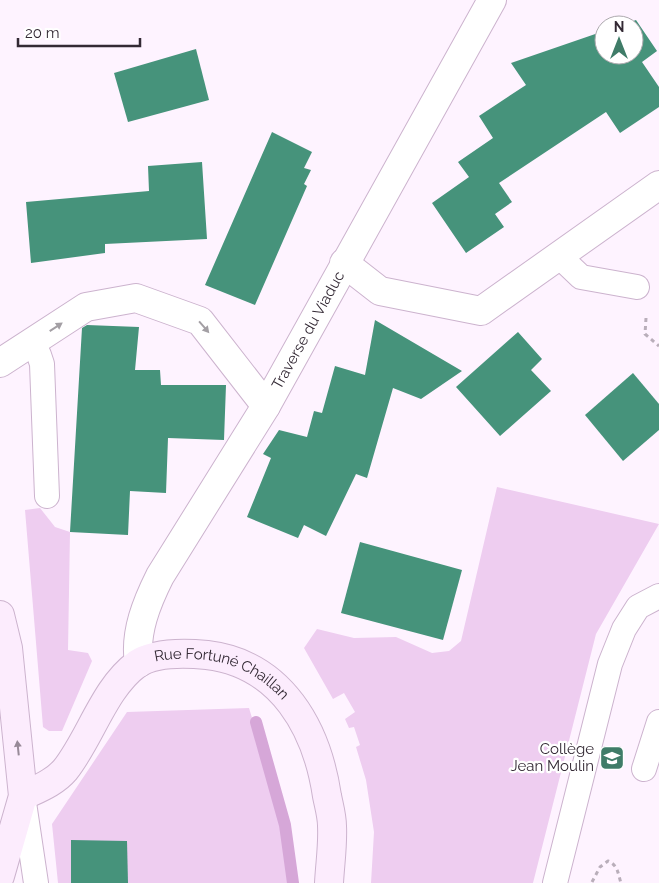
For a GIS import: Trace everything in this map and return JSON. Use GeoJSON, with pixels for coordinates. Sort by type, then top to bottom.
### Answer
{"type":"FeatureCollection","features":[{"type":"Feature","properties":{"kind":"street","name":"Traverse du Viaduc"},"geometry":{"type":"LineString","coordinates":[[139,663],[137,640],[152,591],[266,406],[492,0]]}},
{"type":"Feature","properties":{"kind":"street"},"geometry":{"type":"LineString","coordinates":[[344,263],[380,291],[481,311],[659,185]]}},
{"type":"Feature","properties":{"kind":"street"},"geometry":{"type":"LineString","coordinates":[[0,363],[86,307],[136,298],[200,321],[266,406]]}},
{"type":"Feature","properties":{"kind":"street"},"geometry":{"type":"LineString","coordinates":[[0,615],[8,648],[23,796],[0,876]]}},
{"type":"Feature","properties":{"kind":"street","name":"Rue Fortuné Chaillan"},"geometry":{"type":"LineString","coordinates":[[23,796],[46,785],[64,771],[118,683],[139,663],[158,657],[188,653],[220,657],[249,668],[274,683],[296,708],[313,739],[323,770],[332,825],[329,883]]}},
{"type":"Feature","properties":{"kind":"street"},"geometry":{"type":"LineString","coordinates":[[0,778],[23,796]]}},
{"type":"Feature","properties":{"kind":"lane"},"geometry":{"type":"LineString","coordinates":[[559,256],[581,276],[637,287]]}},
{"type":"Feature","properties":{"kind":"lane"},"geometry":{"type":"LineString","coordinates":[[31,343],[39,355],[42,364],[47,496]]}},
{"type":"Feature","properties":{"kind":"lane"},"geometry":{"type":"LineString","coordinates":[[555,883],[610,664],[624,629],[638,607],[659,596]]}},
{"type":"Feature","properties":{"kind":"lane"},"geometry":{"type":"LineString","coordinates":[[644,769],[659,722]]}},
{"type":"Feature","properties":{"kind":"lane"},"geometry":{"type":"LineString","coordinates":[[23,796],[36,883]]}},
{"type":"Feature","properties":{"kind":"path"},"geometry":{"type":"LineString","coordinates":[[645,334],[659,346]]}},
{"type":"Feature","properties":{"kind":"path"},"geometry":{"type":"LineString","coordinates":[[592,883],[600,868],[608,861],[613,863],[617,869],[621,883]]}},
{"type":"Feature","properties":{"kind":"shaded area"},"geometry":{"type":"Polygon","coordinates":[[[497,487],[659,524],[596,634],[533,883],[371,883],[374,832],[366,780],[356,747],[360,745],[354,727],[349,728],[345,719],[355,712],[344,693],[333,699],[304,648],[317,629],[354,638],[396,637],[432,653],[449,651],[461,641],[497,487]]]}},
{"type":"Feature","properties":{"kind":"shaded area"},"geometry":{"type":"Polygon","coordinates":[[[40,508],[55,527],[70,532],[68,650],[88,653],[92,661],[62,731],[49,731],[43,727],[25,510],[40,508]]]}},
{"type":"Feature","properties":{"kind":"shaded area"},"geometry":{"type":"Polygon","coordinates":[[[249,708],[276,794],[286,838],[290,883],[58,883],[52,824],[127,712],[249,708]]]}},
{"type":"Feature","properties":{"kind":"building"},"geometry":{"type":"Polygon","coordinates":[[[644,32],[657,51],[644,61],[644,32]]]}},
{"type":"Feature","properties":{"kind":"building"},"geometry":{"type":"Polygon","coordinates":[[[594,34],[594,65],[644,65],[659,87],[659,107],[620,133],[606,112],[499,183],[512,202],[495,214],[504,227],[466,253],[432,203],[469,177],[458,162],[493,138],[479,116],[526,85],[511,63],[594,34]]]}},
{"type":"Feature","properties":{"kind":"building"},"geometry":{"type":"Polygon","coordinates":[[[196,49],[209,100],[128,122],[114,73],[196,49]]]}},
{"type":"Feature","properties":{"kind":"building"},"geometry":{"type":"Polygon","coordinates":[[[272,132],[312,152],[304,168],[311,170],[304,184],[307,186],[255,305],[205,285],[272,132]]]}},
{"type":"Feature","properties":{"kind":"building"},"geometry":{"type":"Polygon","coordinates":[[[202,162],[207,239],[105,244],[105,253],[31,263],[26,202],[149,191],[148,166],[202,162]]]}},
{"type":"Feature","properties":{"kind":"building"},"geometry":{"type":"Polygon","coordinates":[[[375,320],[462,371],[421,399],[393,388],[367,478],[356,474],[326,536],[304,525],[298,538],[247,517],[271,458],[263,454],[279,430],[307,437],[314,411],[322,413],[335,366],[365,375],[375,320]]]}},
{"type":"Feature","properties":{"kind":"building"},"geometry":{"type":"Polygon","coordinates":[[[87,325],[139,327],[135,370],[160,370],[161,385],[226,385],[224,440],[168,438],[166,493],[130,491],[128,535],[70,532],[82,328],[87,325]]]}},
{"type":"Feature","properties":{"kind":"building"},"geometry":{"type":"Polygon","coordinates":[[[518,332],[542,359],[531,370],[551,391],[500,436],[456,387],[518,332]]]}},
{"type":"Feature","properties":{"kind":"building"},"geometry":{"type":"Polygon","coordinates":[[[633,373],[659,404],[659,430],[623,461],[585,415],[633,373]]]}},
{"type":"Feature","properties":{"kind":"building"},"geometry":{"type":"Polygon","coordinates":[[[360,542],[462,570],[443,640],[341,613],[360,542]]]}},
{"type":"Feature","properties":{"kind":"building"},"geometry":{"type":"Polygon","coordinates":[[[71,840],[127,841],[128,883],[71,883],[71,840]]]}},
{"type":"Feature","properties":{"kind":"waterway"},"geometry":{"type":"LineString","coordinates":[[256,722],[285,825],[293,883]]}},
{"type":"Feature","properties":{"kind":"place","name":"Collège Jean Moulin"},"geometry":{"type":"Point","coordinates":[612,758]}}]}
